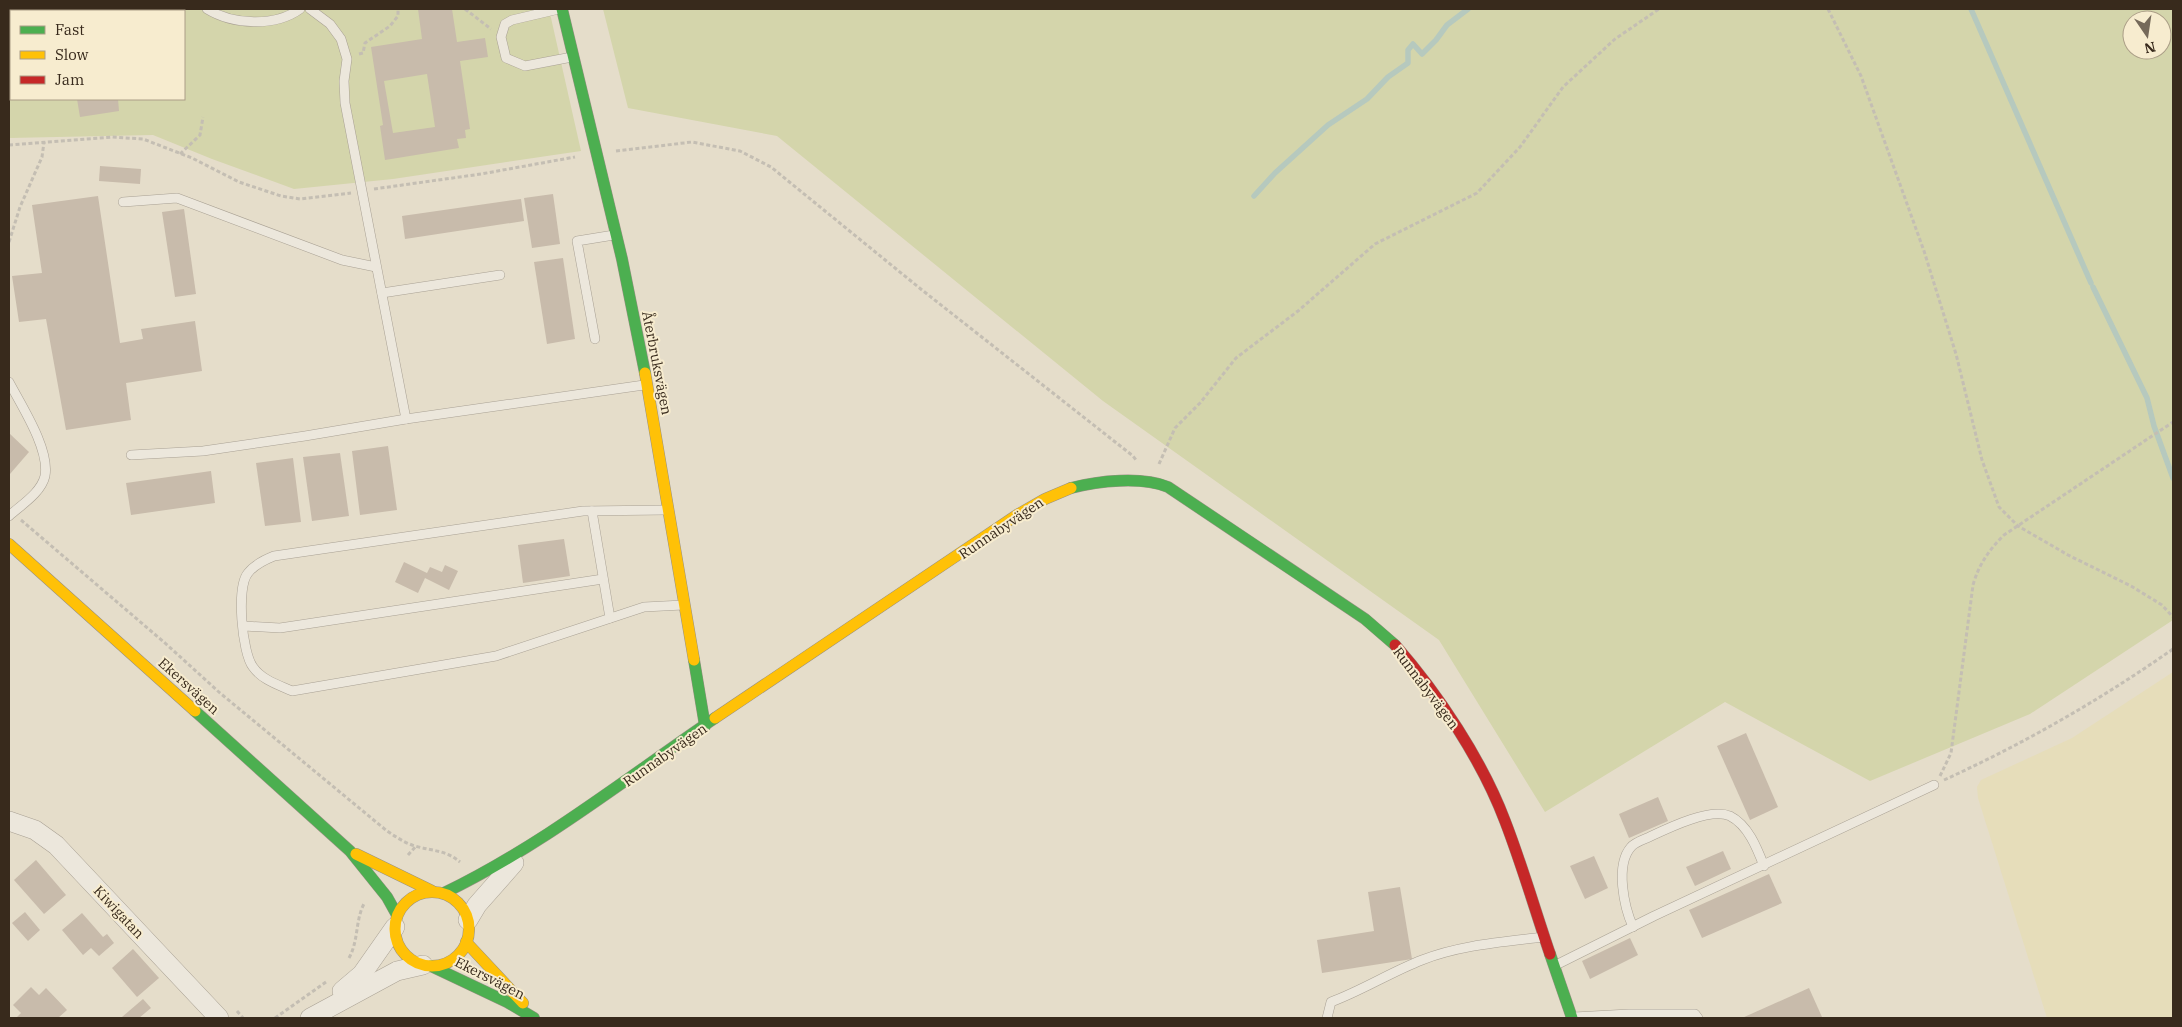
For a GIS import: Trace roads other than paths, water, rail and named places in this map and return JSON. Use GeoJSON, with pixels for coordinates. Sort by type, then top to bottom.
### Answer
{"type":"FeatureCollection","features":[{"type":"Feature","properties":{"kind":"street","name":"Återbruksvägen"},"geometry":{"type":"LineString","coordinates":[[562,9],[616,235],[647,385],[705,726]]}},
{"type":"Feature","properties":{"kind":"street","name":"Runnabyvägen"},"geometry":{"type":"LineString","coordinates":[[444,893],[477,878],[524,852],[705,726],[751,697],[1017,515],[1047,497],[1075,486],[1100,481],[1152,483],[1166,487],[1186,498],[1330,594],[1364,619],[1400,650],[1439,702],[1472,752],[1487,780],[1505,820],[1572,1018]]}},
{"type":"Feature","properties":{"kind":"street","name":"Ekersvägen"},"geometry":{"type":"LineString","coordinates":[[9,544],[350,851],[379,887],[396,921]]}},
{"type":"Feature","properties":{"kind":"street","name":"Kiwigatan"},"geometry":{"type":"LineString","coordinates":[[9,822],[35,830],[56,845],[219,1018]]}},
{"type":"Feature","properties":{"kind":"street","name":"Ekersvägen"},"geometry":{"type":"LineString","coordinates":[[350,851],[432,891]]}},
{"type":"Feature","properties":{"kind":"street","name":"Runnabyvägen"},"geometry":{"type":"LineString","coordinates":[[468,920],[477,905],[524,852]]}},
{"type":"Feature","properties":{"kind":"street"},"geometry":{"type":"LineString","coordinates":[[432,891],[444,893],[460,904],[468,920],[466,942],[461,952],[453,959],[443,964],[397,971],[311,1017],[362,974],[396,921],[403,905],[411,898],[420,893],[432,891]]}},
{"type":"Feature","properties":{"kind":"street"},"geometry":{"type":"LineString","coordinates":[[396,921],[400,948],[409,958],[427,965]]}},
{"type":"Feature","properties":{"kind":"street","name":"Ekersvägen"},"geometry":{"type":"LineString","coordinates":[[466,942],[536,1018]]}},
{"type":"Feature","properties":{"kind":"street","name":"Ekersvägen"},"geometry":{"type":"LineString","coordinates":[[427,965],[507,1002],[536,1018]]}},
{"type":"Feature","properties":{"kind":"lane"},"geometry":{"type":"LineString","coordinates":[[207,9],[219,16],[233,20],[263,21],[291,16],[300,9]]}},
{"type":"Feature","properties":{"kind":"lane"},"geometry":{"type":"LineString","coordinates":[[310,9],[330,24],[340,40],[347,59],[344,81],[345,103],[406,419]]}},
{"type":"Feature","properties":{"kind":"lane"},"geometry":{"type":"LineString","coordinates":[[562,9],[512,20],[505,24],[502,37],[506,58],[525,66],[573,57]]}},
{"type":"Feature","properties":{"kind":"lane"},"geometry":{"type":"LineString","coordinates":[[124,202],[177,198],[342,260],[376,267]]}},
{"type":"Feature","properties":{"kind":"lane"},"geometry":{"type":"LineString","coordinates":[[594,338],[576,241],[616,235]]}},
{"type":"Feature","properties":{"kind":"lane"},"geometry":{"type":"LineString","coordinates":[[382,293],[500,275]]}},
{"type":"Feature","properties":{"kind":"lane"},"geometry":{"type":"LineString","coordinates":[[9,382],[31,424],[44,456],[44,476],[34,494],[11,514]]}},
{"type":"Feature","properties":{"kind":"lane"},"geometry":{"type":"LineString","coordinates":[[131,455],[203,451],[406,419],[647,385]]}},
{"type":"Feature","properties":{"kind":"lane"},"geometry":{"type":"LineString","coordinates":[[668,510],[592,511],[274,556],[262,561],[248,572],[243,581],[240,605],[252,666],[264,678],[292,691],[496,656],[644,607],[684,605]]}},
{"type":"Feature","properties":{"kind":"lane"},"geometry":{"type":"LineString","coordinates":[[592,511],[610,618]]}},
{"type":"Feature","properties":{"kind":"lane"},"geometry":{"type":"LineString","coordinates":[[244,626],[280,628],[603,579]]}},
{"type":"Feature","properties":{"kind":"lane"},"geometry":{"type":"LineString","coordinates":[[1554,967],[1633,927],[1934,785]]}},
{"type":"Feature","properties":{"kind":"lane"},"geometry":{"type":"LineString","coordinates":[[1633,927],[1624,902],[1623,877],[1624,861],[1627,853],[1631,845],[1676,824],[1692,818],[1728,815],[1736,820],[1749,834],[1764,866]]}},
{"type":"Feature","properties":{"kind":"lane"},"geometry":{"type":"LineString","coordinates":[[1327,1018],[1331,1002],[1353,994],[1422,960],[1464,948],[1543,936]]}},
{"type":"Feature","properties":{"kind":"lane"},"geometry":{"type":"LineString","coordinates":[[1572,1018],[1629,1014],[1695,1014],[1698,1018]]}},
{"type":"Feature","properties":{"kind":"waterway"},"geometry":{"type":"LineString","coordinates":[[1254,196],[1275,173],[1328,125],[1367,99],[1388,77],[1408,63],[1408,50],[1413,44],[1422,54],[1447,25],[1468,9]]}},
{"type":"Feature","properties":{"kind":"waterway"},"geometry":{"type":"LineString","coordinates":[[1971,9],[2091,283]]}},
{"type":"Feature","properties":{"kind":"waterway"},"geometry":{"type":"LineString","coordinates":[[2093,287],[2147,398],[2154,426],[2173,478]]}}]}
